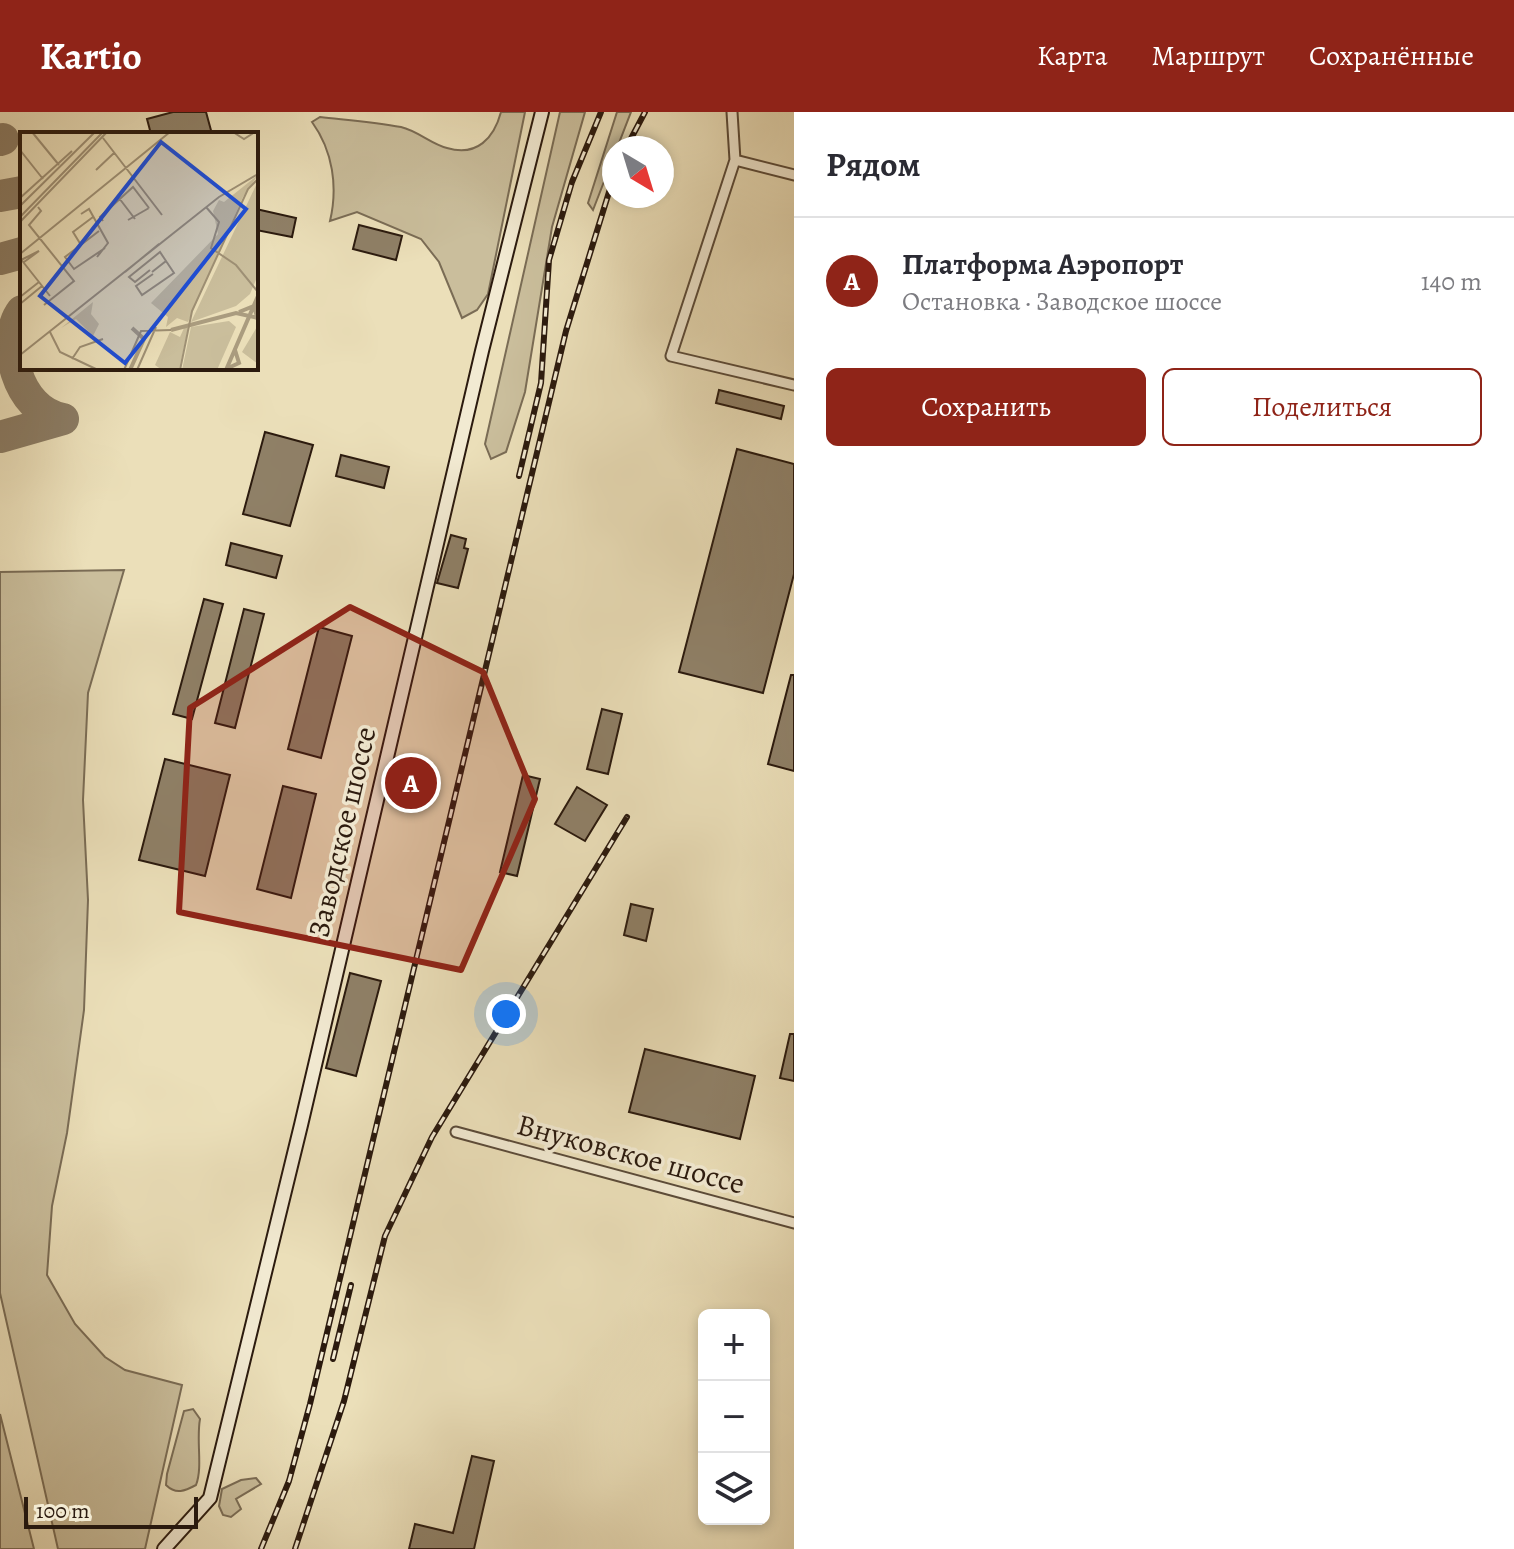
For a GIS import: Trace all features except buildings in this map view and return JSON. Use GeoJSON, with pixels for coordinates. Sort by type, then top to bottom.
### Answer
{"type":"FeatureCollection","features":[{"type":"Feature","properties":{"kind":"street","name":"Заводское шоссе"},"geometry":{"type":"LineString","coordinates":[[164,1549],[210,1498],[298,1140],[482,351],[542,112]]}},
{"type":"Feature","properties":{"kind":"street"},"geometry":{"type":"LineString","coordinates":[[732,112],[735,160],[671,356],[794,385]]}},
{"type":"Feature","properties":{"kind":"street"},"geometry":{"type":"LineString","coordinates":[[735,160],[794,175]]}},
{"type":"Feature","properties":{"kind":"street","name":"Внуковское шоссе"},"geometry":{"type":"LineString","coordinates":[[456,1132],[794,1223]]}},
{"type":"Feature","properties":{"kind":"highlighted area"},"geometry":{"type":"Polygon","coordinates":[[[350,607],[483,672],[535,799],[461,970],[179,912],[190,708],[350,607]]]}},
{"type":"Feature","properties":{"kind":"shaded area"},"geometry":{"type":"Polygon","coordinates":[[[501,112],[525,112],[488,294],[477,310],[462,318],[439,262],[421,239],[357,212],[330,221],[334,195],[332,170],[325,145],[312,122],[320,117],[401,127],[441,146],[467,150],[489,137],[501,112]]]}},
{"type":"Feature","properties":{"kind":"shaded area"},"geometry":{"type":"Polygon","coordinates":[[[560,112],[585,112],[552,227],[525,392],[506,452],[491,459],[485,444],[560,112]]]}},
{"type":"Feature","properties":{"kind":"shaded area"},"geometry":{"type":"Polygon","coordinates":[[[617,112],[631,112],[622,136],[609,136],[617,112]]]}},
{"type":"Feature","properties":{"kind":"shaded area"},"geometry":{"type":"Polygon","coordinates":[[[602,159],[602,187],[593,210],[588,203],[602,159]]]}},
{"type":"Feature","properties":{"kind":"shaded area"},"geometry":{"type":"Polygon","coordinates":[[[124,570],[88,693],[83,800],[88,900],[84,1010],[67,1133],[52,1206],[47,1275],[75,1324],[105,1357],[125,1370],[182,1385],[145,1549],[58,1549],[0,1293],[0,572],[124,570]]]}},
{"type":"Feature","properties":{"kind":"shaded area"},"geometry":{"type":"Polygon","coordinates":[[[193,1409],[200,1419],[198,1478],[196,1485],[177,1491],[166,1485],[167,1474],[184,1411],[193,1409]]]}},
{"type":"Feature","properties":{"kind":"shaded area"},"geometry":{"type":"Polygon","coordinates":[[[0,1414],[34,1549],[0,1549],[0,1414]]]}},
{"type":"Feature","properties":{"kind":"shaded area"},"geometry":{"type":"Polygon","coordinates":[[[256,1478],[261,1484],[236,1499],[241,1509],[231,1517],[223,1515],[219,1506],[222,1489],[241,1480],[256,1478]]]}},
{"type":"Feature","properties":{"kind":"taxiway"},"geometry":{"type":"LineString","coordinates":[[0,196],[20,192]]}},
{"type":"Feature","properties":{"kind":"taxiway"},"geometry":{"type":"LineString","coordinates":[[0,259],[20,254]]}},
{"type":"Feature","properties":{"kind":"taxiway"},"geometry":{"type":"LineString","coordinates":[[20,315],[13,339],[17,373],[34,403],[47,413],[63,419]]}},
{"type":"Feature","properties":{"kind":"taxiway"},"geometry":{"type":"LineString","coordinates":[[0,437],[63,419]]}},
{"type":"Feature","properties":{"kind":"railway"},"geometry":{"type":"LineString","coordinates":[[519,476],[541,383],[549,260],[572,182],[601,112]]}},
{"type":"Feature","properties":{"kind":"railway"},"geometry":{"type":"LineString","coordinates":[[632,136],[645,112]]}},
{"type":"Feature","properties":{"kind":"railway"},"geometry":{"type":"LineString","coordinates":[[261,1549],[289,1481],[310,1404],[566,331],[604,208]]}},
{"type":"Feature","properties":{"kind":"railway"},"geometry":{"type":"LineString","coordinates":[[295,1549],[344,1401],[385,1236],[432,1137],[627,817]]}},
{"type":"Feature","properties":{"kind":"railway"},"geometry":{"type":"LineString","coordinates":[[333,1359],[351,1285]]}},
{"type":"Feature","properties":{"kind":"place","name":"Платформа Аэропорт"},"geometry":{"type":"Point","coordinates":[411,783]}}]}
